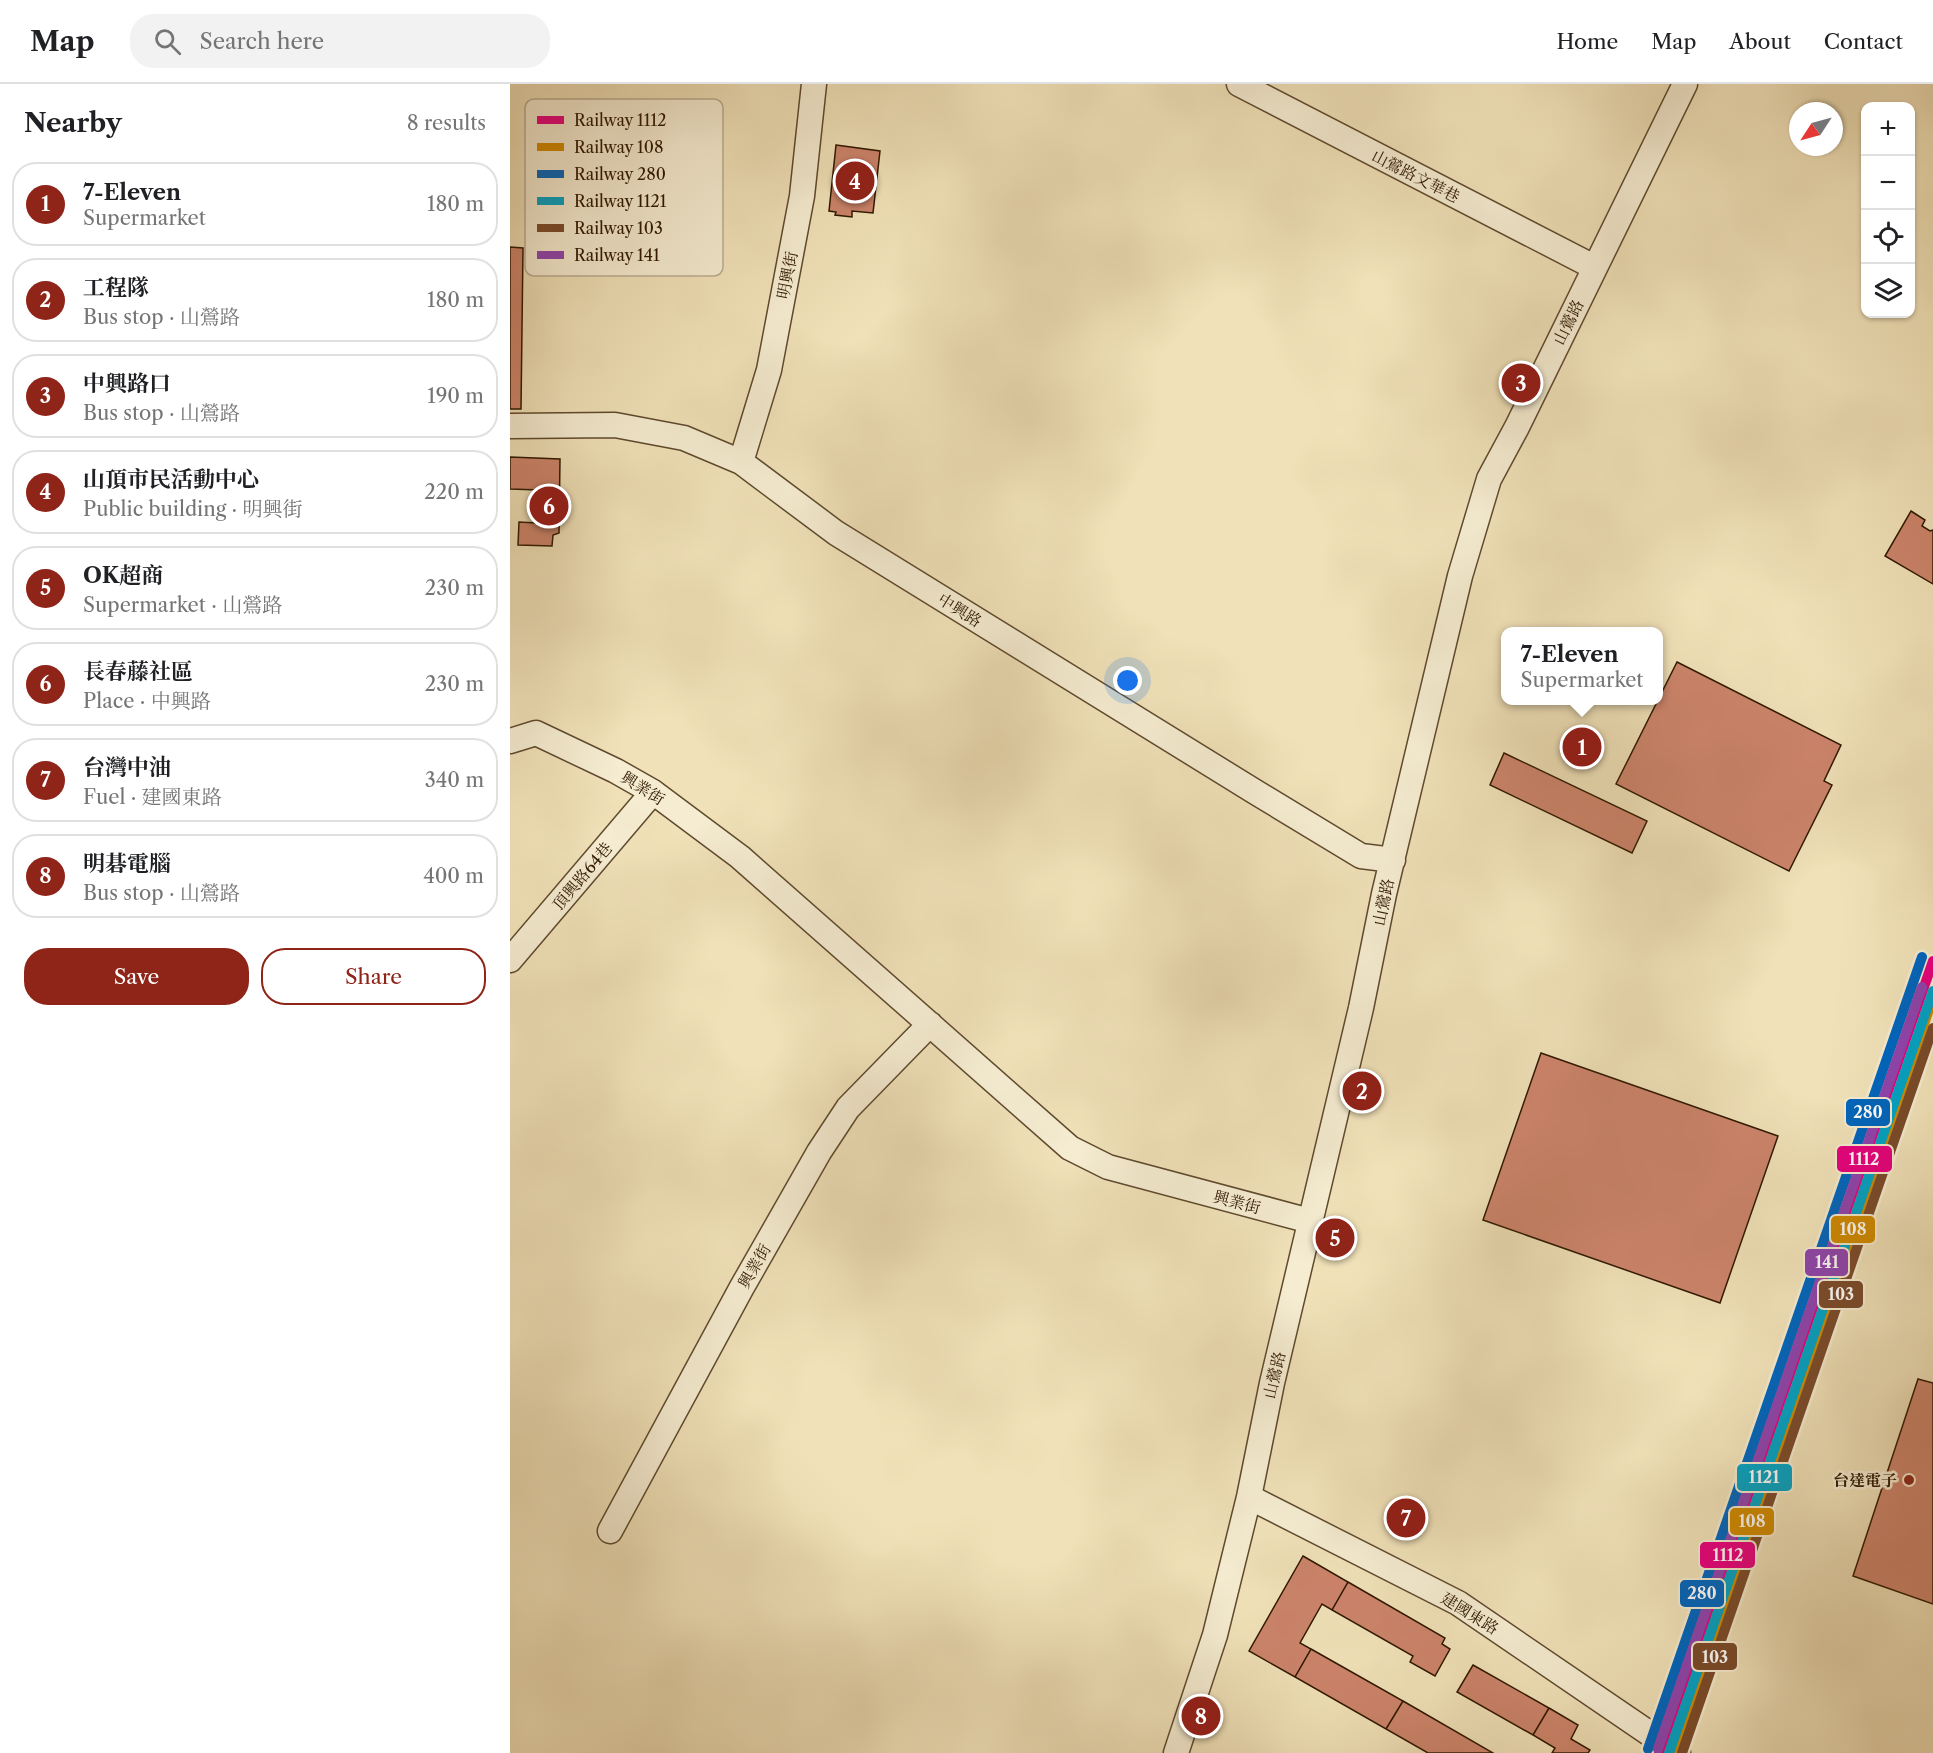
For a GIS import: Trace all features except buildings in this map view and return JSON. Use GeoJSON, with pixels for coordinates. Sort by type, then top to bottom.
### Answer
{"type":"FeatureCollection","features":[{"type":"Feature","properties":{"kind":"street","name":"明興街"},"geometry":{"type":"LineString","coordinates":[[741,462],[769,370],[802,196],[814,84]]}},
{"type":"Feature","properties":{"kind":"street","name":"山鶯路文華巷"},"geometry":{"type":"LineString","coordinates":[[1239,84],[1594,267]]}},
{"type":"Feature","properties":{"kind":"street","name":"山鶯路"},"geometry":{"type":"LineString","coordinates":[[1176,1753],[1215,1635],[1249,1497],[1272,1383],[1361,1008],[1393,860],[1460,576],[1489,479],[1517,427],[1685,84]]}},
{"type":"Feature","properties":{"kind":"street","name":"中興路"},"geometry":{"type":"LineString","coordinates":[[510,426],[615,425],[684,438],[741,462],[836,533],[1257,793],[1361,856],[1393,860]]}},
{"type":"Feature","properties":{"kind":"street","name":"興業街"},"geometry":{"type":"LineString","coordinates":[[510,741],[536,733],[616,771],[653,792],[740,857],[1070,1148],[1108,1167],[1310,1221]]}},
{"type":"Feature","properties":{"kind":"street","name":"頂興路64巷"},"geometry":{"type":"LineString","coordinates":[[510,960],[653,792]]}},
{"type":"Feature","properties":{"kind":"street","name":"興業街"},"geometry":{"type":"LineString","coordinates":[[610,1531],[742,1287],[819,1152],[848,1108],[930,1024]]}},
{"type":"Feature","properties":{"kind":"street","name":"建國東路"},"geometry":{"type":"LineString","coordinates":[[1249,1497],[1458,1603],[1678,1753]]}},
{"type":"Feature","properties":{"kind":"rail line","name":"280"},"geometry":{"type":"LineString","coordinates":[[1648,1749],[1922,957]]}},
{"type":"Feature","properties":{"kind":"rail line","name":"1112"},"geometry":{"type":"LineString","coordinates":[[1659,1753],[1933,961]]}},
{"type":"Feature","properties":{"kind":"rail line","name":"141"},"geometry":{"type":"LineString","coordinates":[[1658,1749],[1922,987]]}},
{"type":"Feature","properties":{"kind":"rail line","name":"1121"},"geometry":{"type":"LineString","coordinates":[[1669,1753],[1933,991]]}},
{"type":"Feature","properties":{"kind":"rail line","name":"108"},"geometry":{"type":"LineString","coordinates":[[1672,1753],[1933,998]]}},
{"type":"Feature","properties":{"kind":"rail line","name":"103"},"geometry":{"type":"LineString","coordinates":[[1682,1753],[1933,1028]]}},
{"type":"Feature","properties":{"kind":"place","name":"山頂市民活動中心"},"geometry":{"type":"Point","coordinates":[855,181]}},
{"type":"Feature","properties":{"kind":"place","name":"中興路口"},"geometry":{"type":"Point","coordinates":[1521,383]}},
{"type":"Feature","properties":{"kind":"place","name":"長春藤社區"},"geometry":{"type":"Point","coordinates":[549,506]}},
{"type":"Feature","properties":{"kind":"place","name":"7-Eleven"},"geometry":{"type":"Point","coordinates":[1582,747]}},
{"type":"Feature","properties":{"kind":"place","name":"工程隊"},"geometry":{"type":"Point","coordinates":[1362,1091]}},
{"type":"Feature","properties":{"kind":"place","name":"OK超商"},"geometry":{"type":"Point","coordinates":[1335,1238]}},
{"type":"Feature","properties":{"kind":"place","name":"台達電子"},"geometry":{"type":"Point","coordinates":[1909,1480]}},
{"type":"Feature","properties":{"kind":"place","name":"台灣中油"},"geometry":{"type":"Point","coordinates":[1406,1518]}},
{"type":"Feature","properties":{"kind":"place","name":"明碁電腦"},"geometry":{"type":"Point","coordinates":[1201,1716]}}]}
